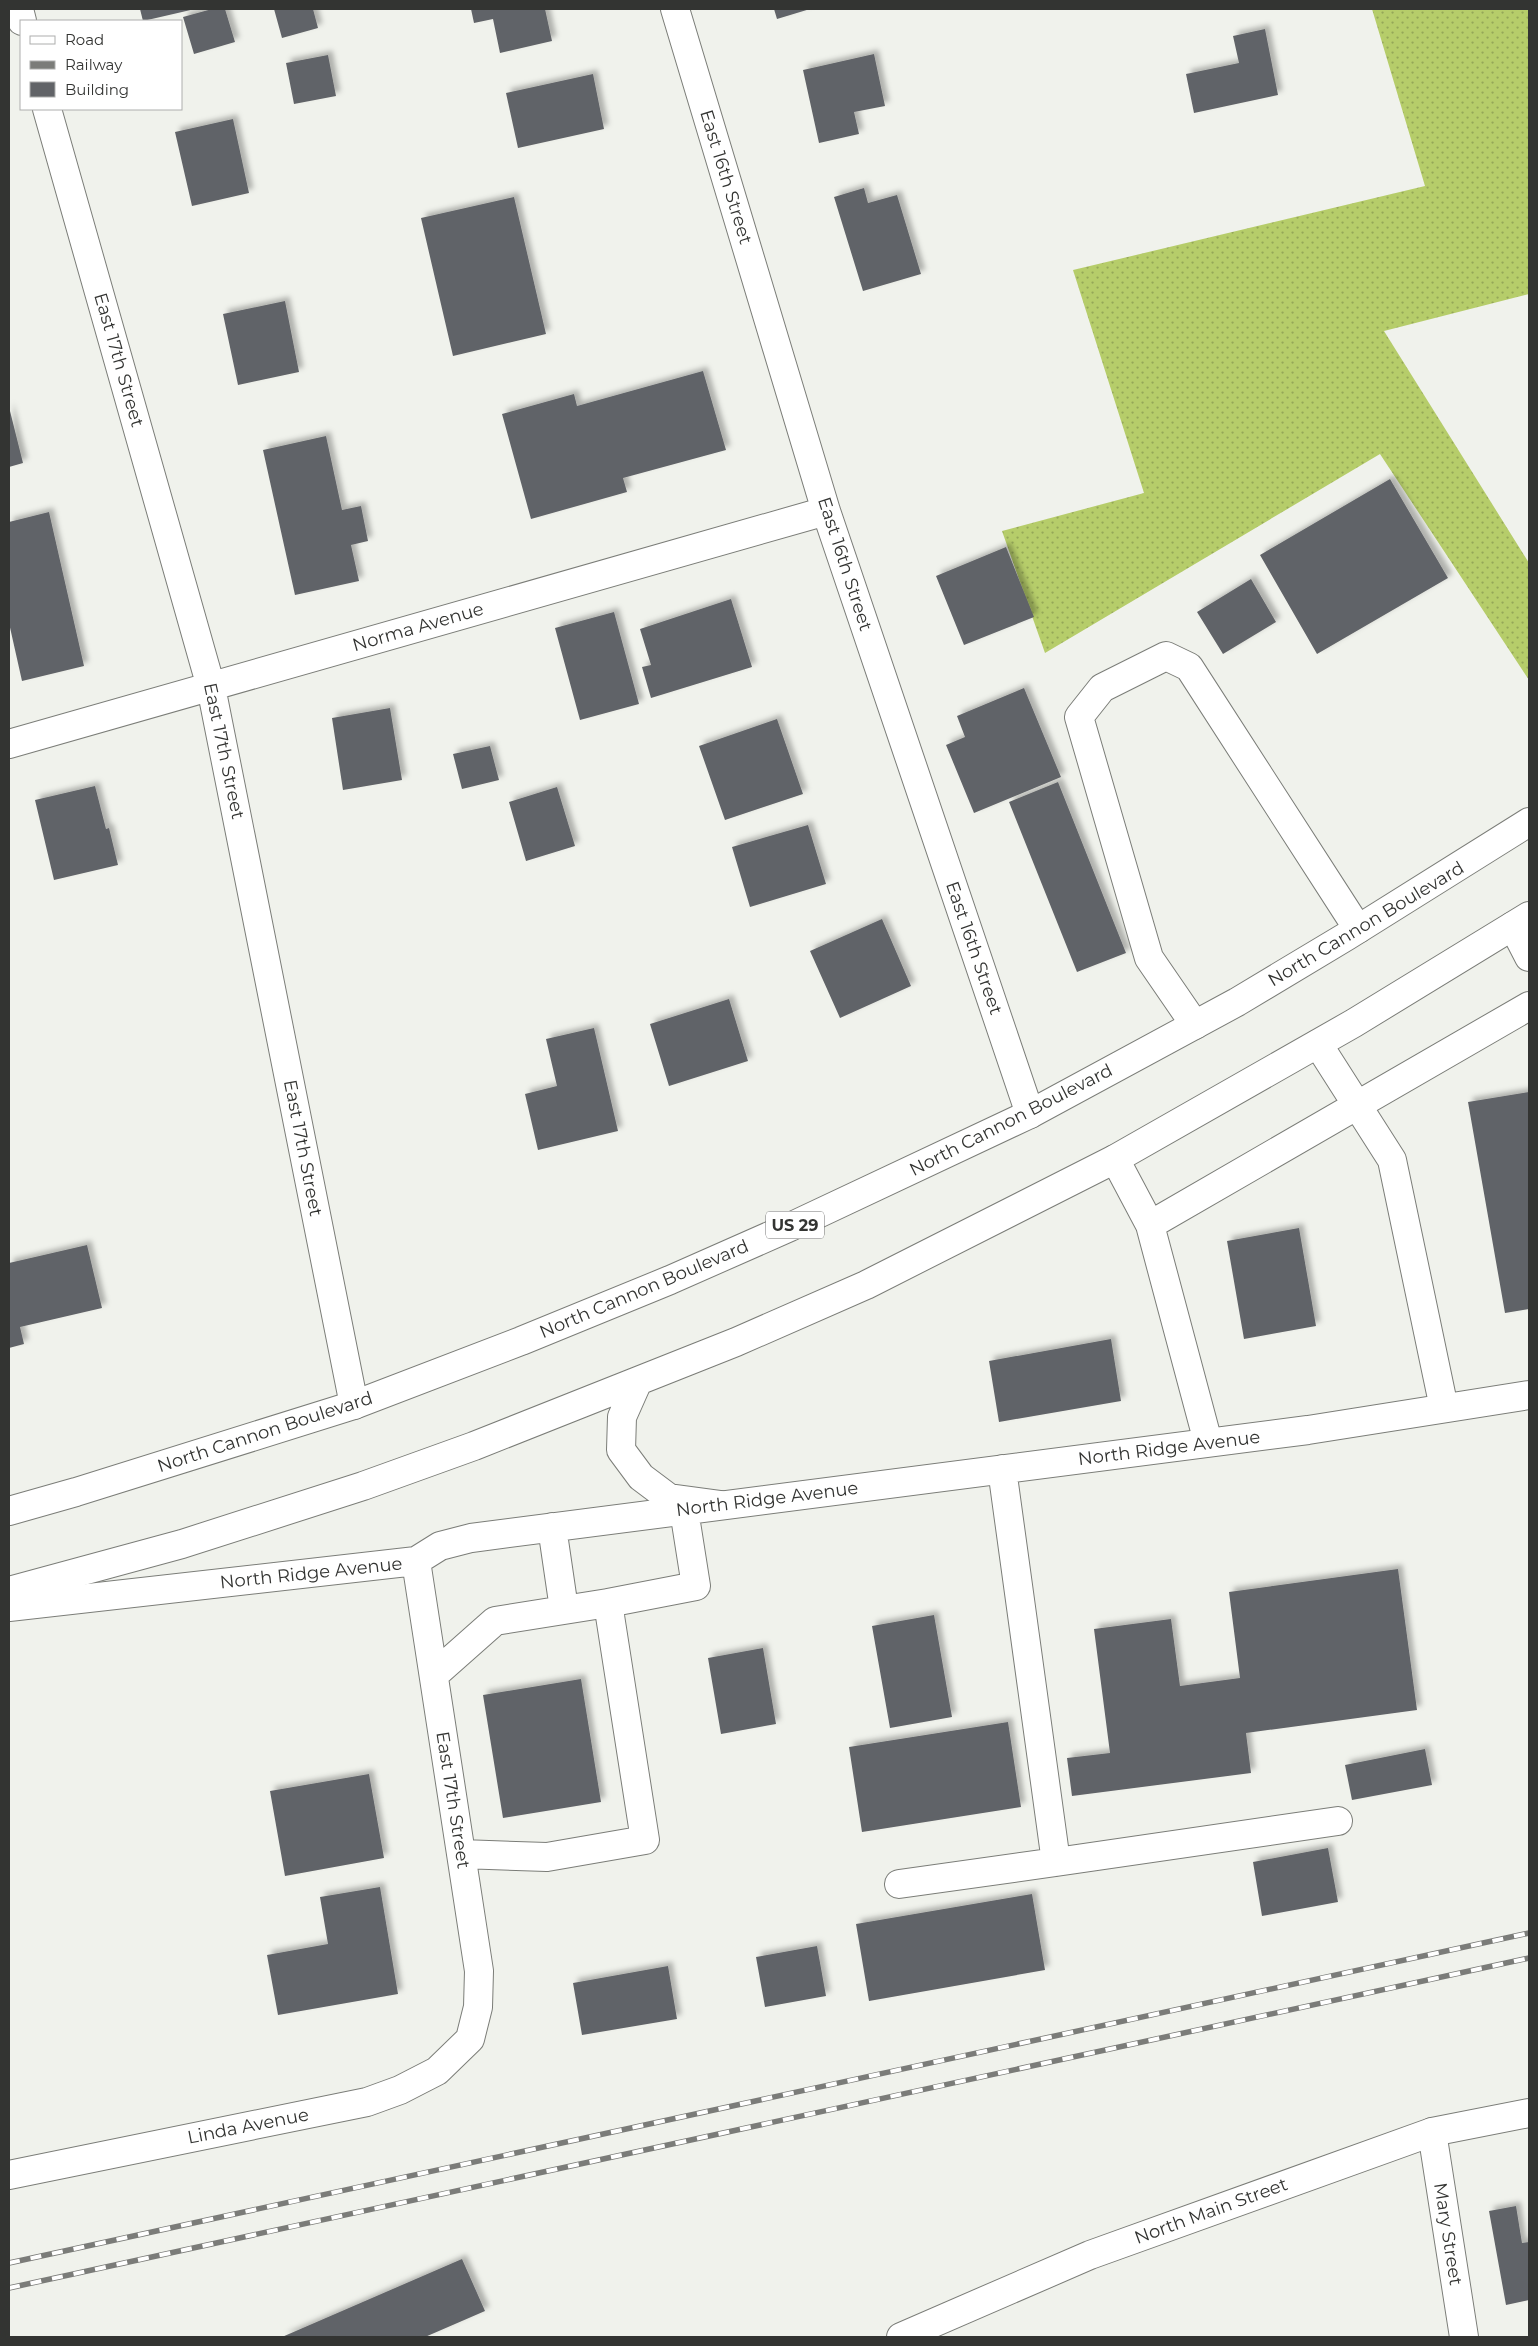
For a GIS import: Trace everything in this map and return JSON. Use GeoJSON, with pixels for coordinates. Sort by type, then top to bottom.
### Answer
{"type":"FeatureCollection","features":[{"type":"Feature","properties":{"kind":"street","name":"East 16th Street"},"geometry":{"type":"LineString","coordinates":[[675,9],[826,511],[1030,1114]]}},
{"type":"Feature","properties":{"kind":"street","name":"East 17th Street"},"geometry":{"type":"LineString","coordinates":[[47,110],[211,686],[354,1405]]}},
{"type":"Feature","properties":{"kind":"street","name":"Norma Avenue"},"geometry":{"type":"LineString","coordinates":[[9,744],[826,511]]}},
{"type":"Feature","properties":{"kind":"street"},"geometry":{"type":"LineString","coordinates":[[1195,1025],[1149,958],[1079,717],[1102,688],[1166,656],[1189,667],[1358,929]]}},
{"type":"Feature","properties":{"kind":"street","name":"North Cannon Boulevard"},"geometry":{"type":"LineString","coordinates":[[9,1511],[76,1492],[354,1405],[521,1341],[670,1280],[790,1227],[1030,1114],[1237,1002],[1529,822]]}},
{"type":"Feature","properties":{"kind":"street"},"geometry":{"type":"LineString","coordinates":[[9,1591],[182,1544],[362,1486],[474,1446],[736,1342],[866,1285],[1115,1159],[1318,1044],[1521,921],[1529,957]]}},
{"type":"Feature","properties":{"kind":"street"},"geometry":{"type":"LineString","coordinates":[[1150,1225],[1529,1006]]}},
{"type":"Feature","properties":{"kind":"street"},"geometry":{"type":"LineString","coordinates":[[1318,1044],[1392,1160],[1444,1408]]}},
{"type":"Feature","properties":{"kind":"street"},"geometry":{"type":"LineString","coordinates":[[1115,1159],[1150,1225],[1208,1442]]}},
{"type":"Feature","properties":{"kind":"street"},"geometry":{"type":"LineString","coordinates":[[638,1380],[622,1417],[621,1450],[641,1477],[669,1498],[721,1505]]}},
{"type":"Feature","properties":{"kind":"street","name":"North Ridge Avenue"},"geometry":{"type":"LineString","coordinates":[[9,1607],[416,1561],[440,1546],[471,1538],[1308,1430],[1529,1395]]}},
{"type":"Feature","properties":{"kind":"street"},"geometry":{"type":"LineString","coordinates":[[1002,1469],[1056,1862]]}},
{"type":"Feature","properties":{"kind":"street"},"geometry":{"type":"LineString","coordinates":[[434,1674],[495,1621],[608,1603],[696,1586],[684,1510]]}},
{"type":"Feature","properties":{"kind":"street"},"geometry":{"type":"LineString","coordinates":[[552,1527],[564,1610]]}},
{"type":"Feature","properties":{"kind":"street","name":"East 17th Street"},"geometry":{"type":"LineString","coordinates":[[416,1561],[479,1971],[478,2007],[470,2038]]}},
{"type":"Feature","properties":{"kind":"street"},"geometry":{"type":"LineString","coordinates":[[461,1854],[547,1857],[645,1840],[608,1603]]}},
{"type":"Feature","properties":{"kind":"street"},"geometry":{"type":"LineString","coordinates":[[899,1884],[1338,1821]]}},
{"type":"Feature","properties":{"kind":"street","name":"Linda Avenue"},"geometry":{"type":"LineString","coordinates":[[9,2175],[367,2102],[400,2090],[437,2071],[470,2038]]}},
{"type":"Feature","properties":{"kind":"street","name":"North Main Street"},"geometry":{"type":"LineString","coordinates":[[901,2337],[1090,2254],[1432,2132],[1529,2113]]}},
{"type":"Feature","properties":{"kind":"street","name":"Mary Street"},"geometry":{"type":"LineString","coordinates":[[1432,2132],[1464,2337]]}},
{"type":"Feature","properties":{"kind":"green space"},"geometry":{"type":"Polygon","coordinates":[[[1372,9],[1529,9],[1529,294],[1384,331],[1529,563],[1529,680],[1380,454],[1045,653],[1002,531],[1144,493],[1073,270],[1425,186],[1372,9]]]}},
{"type":"Feature","properties":{"kind":"building"},"geometry":{"type":"Polygon","coordinates":[[[140,9],[195,9],[147,20],[143,20],[140,9]]]}},
{"type":"Feature","properties":{"kind":"building"},"geometry":{"type":"Polygon","coordinates":[[[212,9],[225,9],[235,42],[194,54],[183,17],[212,9]]]}},
{"type":"Feature","properties":{"kind":"building"},"geometry":{"type":"Polygon","coordinates":[[[274,9],[313,9],[318,28],[282,38],[274,9]]]}},
{"type":"Feature","properties":{"kind":"building"},"geometry":{"type":"Polygon","coordinates":[[[471,9],[545,9],[552,41],[500,53],[493,19],[474,23],[471,9]]]}},
{"type":"Feature","properties":{"kind":"building"},"geometry":{"type":"Polygon","coordinates":[[[774,9],[810,9],[777,19],[774,9]]]}},
{"type":"Feature","properties":{"kind":"building"},"geometry":{"type":"Polygon","coordinates":[[[1265,29],[1278,95],[1194,113],[1186,74],[1239,63],[1233,36],[1265,29]]]}},
{"type":"Feature","properties":{"kind":"building"},"geometry":{"type":"Polygon","coordinates":[[[874,54],[885,106],[854,112],[859,134],[819,143],[803,70],[874,54]]]}},
{"type":"Feature","properties":{"kind":"building"},"geometry":{"type":"Polygon","coordinates":[[[328,55],[336,96],[294,104],[286,63],[328,55]]]}},
{"type":"Feature","properties":{"kind":"building"},"geometry":{"type":"Polygon","coordinates":[[[593,74],[604,129],[518,148],[506,93],[593,74]]]}},
{"type":"Feature","properties":{"kind":"building"},"geometry":{"type":"Polygon","coordinates":[[[233,119],[249,193],[192,206],[175,132],[233,119]]]}},
{"type":"Feature","properties":{"kind":"building"},"geometry":{"type":"Polygon","coordinates":[[[864,188],[868,203],[897,195],[921,274],[863,291],[834,197],[864,188]]]}},
{"type":"Feature","properties":{"kind":"building"},"geometry":{"type":"Polygon","coordinates":[[[514,197],[546,334],[453,356],[421,218],[514,197]]]}},
{"type":"Feature","properties":{"kind":"building"},"geometry":{"type":"Polygon","coordinates":[[[285,301],[299,372],[238,385],[223,314],[285,301]]]}},
{"type":"Feature","properties":{"kind":"building"},"geometry":{"type":"Polygon","coordinates":[[[703,371],[726,450],[623,478],[627,492],[531,519],[502,414],[574,394],[577,406],[703,371]]]}},
{"type":"Feature","properties":{"kind":"building"},"geometry":{"type":"Polygon","coordinates":[[[9,407],[23,463],[9,467],[9,407]]]}},
{"type":"Feature","properties":{"kind":"building"},"geometry":{"type":"Polygon","coordinates":[[[326,436],[342,510],[361,506],[368,541],[351,545],[359,581],[295,595],[263,450],[326,436]]]}},
{"type":"Feature","properties":{"kind":"building"},"geometry":{"type":"Polygon","coordinates":[[[1390,479],[1448,578],[1317,654],[1260,555],[1390,479]]]}},
{"type":"Feature","properties":{"kind":"building"},"geometry":{"type":"Polygon","coordinates":[[[49,512],[84,666],[22,681],[9,623],[9,522],[49,512]]]}},
{"type":"Feature","properties":{"kind":"building"},"geometry":{"type":"Polygon","coordinates":[[[1006,547],[1034,617],[964,645],[936,576],[1006,547]]]}},
{"type":"Feature","properties":{"kind":"building"},"geometry":{"type":"Polygon","coordinates":[[[1251,579],[1276,622],[1223,654],[1197,612],[1251,579]]]}},
{"type":"Feature","properties":{"kind":"building"},"geometry":{"type":"Polygon","coordinates":[[[731,599],[752,667],[651,698],[642,667],[651,665],[640,629],[731,599]]]}},
{"type":"Feature","properties":{"kind":"building"},"geometry":{"type":"Polygon","coordinates":[[[614,612],[639,704],[580,720],[555,628],[614,612]]]}},
{"type":"Feature","properties":{"kind":"building"},"geometry":{"type":"Polygon","coordinates":[[[1024,688],[1061,777],[974,813],[946,745],[965,737],[957,716],[1024,688]]]}},
{"type":"Feature","properties":{"kind":"building"},"geometry":{"type":"Polygon","coordinates":[[[390,708],[402,780],[343,790],[332,718],[390,708]]]}},
{"type":"Feature","properties":{"kind":"building"},"geometry":{"type":"Polygon","coordinates":[[[777,719],[803,794],[725,820],[699,746],[777,719]]]}},
{"type":"Feature","properties":{"kind":"building"},"geometry":{"type":"Polygon","coordinates":[[[490,746],[499,780],[462,789],[453,754],[490,746]]]}},
{"type":"Feature","properties":{"kind":"building"},"geometry":{"type":"Polygon","coordinates":[[[1058,782],[1126,953],[1077,972],[1009,802],[1058,782]]]}},
{"type":"Feature","properties":{"kind":"building"},"geometry":{"type":"Polygon","coordinates":[[[95,786],[106,829],[109,828],[118,865],[54,880],[35,800],[95,786]]]}},
{"type":"Feature","properties":{"kind":"building"},"geometry":{"type":"Polygon","coordinates":[[[557,787],[575,846],[526,861],[509,802],[557,787]]]}},
{"type":"Feature","properties":{"kind":"building"},"geometry":{"type":"Polygon","coordinates":[[[808,825],[826,884],[750,907],[732,847],[808,825]]]}},
{"type":"Feature","properties":{"kind":"building"},"geometry":{"type":"Polygon","coordinates":[[[882,919],[911,986],[840,1018],[810,951],[882,919]]]}},
{"type":"Feature","properties":{"kind":"building"},"geometry":{"type":"Polygon","coordinates":[[[729,999],[748,1061],[669,1086],[650,1024],[729,999]]]}},
{"type":"Feature","properties":{"kind":"building"},"geometry":{"type":"Polygon","coordinates":[[[594,1028],[618,1131],[538,1150],[525,1094],[557,1086],[546,1039],[594,1028]]]}},
{"type":"Feature","properties":{"kind":"building"},"geometry":{"type":"Polygon","coordinates":[[[1529,1092],[1529,1309],[1505,1313],[1468,1102],[1529,1092]]]}},
{"type":"Feature","properties":{"kind":"building"},"geometry":{"type":"Polygon","coordinates":[[[1299,1228],[1316,1326],[1244,1339],[1227,1241],[1299,1228]]]}},
{"type":"Feature","properties":{"kind":"building"},"geometry":{"type":"Polygon","coordinates":[[[87,1245],[102,1308],[20,1327],[24,1344],[9,1348],[9,1263],[87,1245]]]}},
{"type":"Feature","properties":{"kind":"building"},"geometry":{"type":"Polygon","coordinates":[[[1111,1339],[1121,1401],[999,1422],[989,1361],[1111,1339]]]}},
{"type":"Feature","properties":{"kind":"building"},"geometry":{"type":"Polygon","coordinates":[[[1398,1569],[1417,1710],[1246,1733],[1251,1773],[1072,1796],[1067,1758],[1110,1753],[1094,1629],[1171,1619],[1180,1686],[1240,1678],[1229,1592],[1398,1569]]]}},
{"type":"Feature","properties":{"kind":"building"},"geometry":{"type":"Polygon","coordinates":[[[934,1615],[952,1717],[890,1728],[872,1626],[934,1615]]]}},
{"type":"Feature","properties":{"kind":"building"},"geometry":{"type":"Polygon","coordinates":[[[763,1648],[776,1724],[721,1734],[708,1658],[763,1648]]]}},
{"type":"Feature","properties":{"kind":"building"},"geometry":{"type":"Polygon","coordinates":[[[581,1679],[601,1802],[503,1818],[483,1695],[581,1679]]]}},
{"type":"Feature","properties":{"kind":"building"},"geometry":{"type":"Polygon","coordinates":[[[1008,1722],[1021,1807],[862,1832],[849,1747],[1008,1722]]]}},
{"type":"Feature","properties":{"kind":"building"},"geometry":{"type":"Polygon","coordinates":[[[1425,1749],[1432,1785],[1352,1800],[1345,1765],[1425,1749]]]}},
{"type":"Feature","properties":{"kind":"building"},"geometry":{"type":"Polygon","coordinates":[[[369,1774],[384,1858],[285,1876],[270,1791],[369,1774]]]}},
{"type":"Feature","properties":{"kind":"building"},"geometry":{"type":"Polygon","coordinates":[[[1328,1848],[1338,1902],[1262,1916],[1253,1862],[1328,1848]]]}},
{"type":"Feature","properties":{"kind":"building"},"geometry":{"type":"Polygon","coordinates":[[[380,1887],[398,1994],[278,2015],[267,1955],[328,1944],[320,1897],[380,1887]]]}},
{"type":"Feature","properties":{"kind":"building"},"geometry":{"type":"Polygon","coordinates":[[[1032,1894],[1045,1970],[869,2001],[856,1924],[1032,1894]]]}},
{"type":"Feature","properties":{"kind":"building"},"geometry":{"type":"Polygon","coordinates":[[[817,1946],[826,1996],[765,2007],[756,1957],[817,1946]]]}},
{"type":"Feature","properties":{"kind":"building"},"geometry":{"type":"Polygon","coordinates":[[[668,1966],[677,2019],[582,2035],[573,1983],[668,1966]]]}},
{"type":"Feature","properties":{"kind":"building"},"geometry":{"type":"Polygon","coordinates":[[[1516,2206],[1522,2243],[1529,2242],[1529,2300],[1506,2305],[1489,2211],[1516,2206]]]}},
{"type":"Feature","properties":{"kind":"building"},"geometry":{"type":"Polygon","coordinates":[[[462,2259],[485,2311],[425,2337],[282,2337],[462,2259]]]}},
{"type":"Feature","properties":{"kind":"railway"},"geometry":{"type":"LineString","coordinates":[[9,2263],[1529,1933]]}},
{"type":"Feature","properties":{"kind":"railway"},"geometry":{"type":"LineString","coordinates":[[9,2288],[1529,1958]]}}]}
